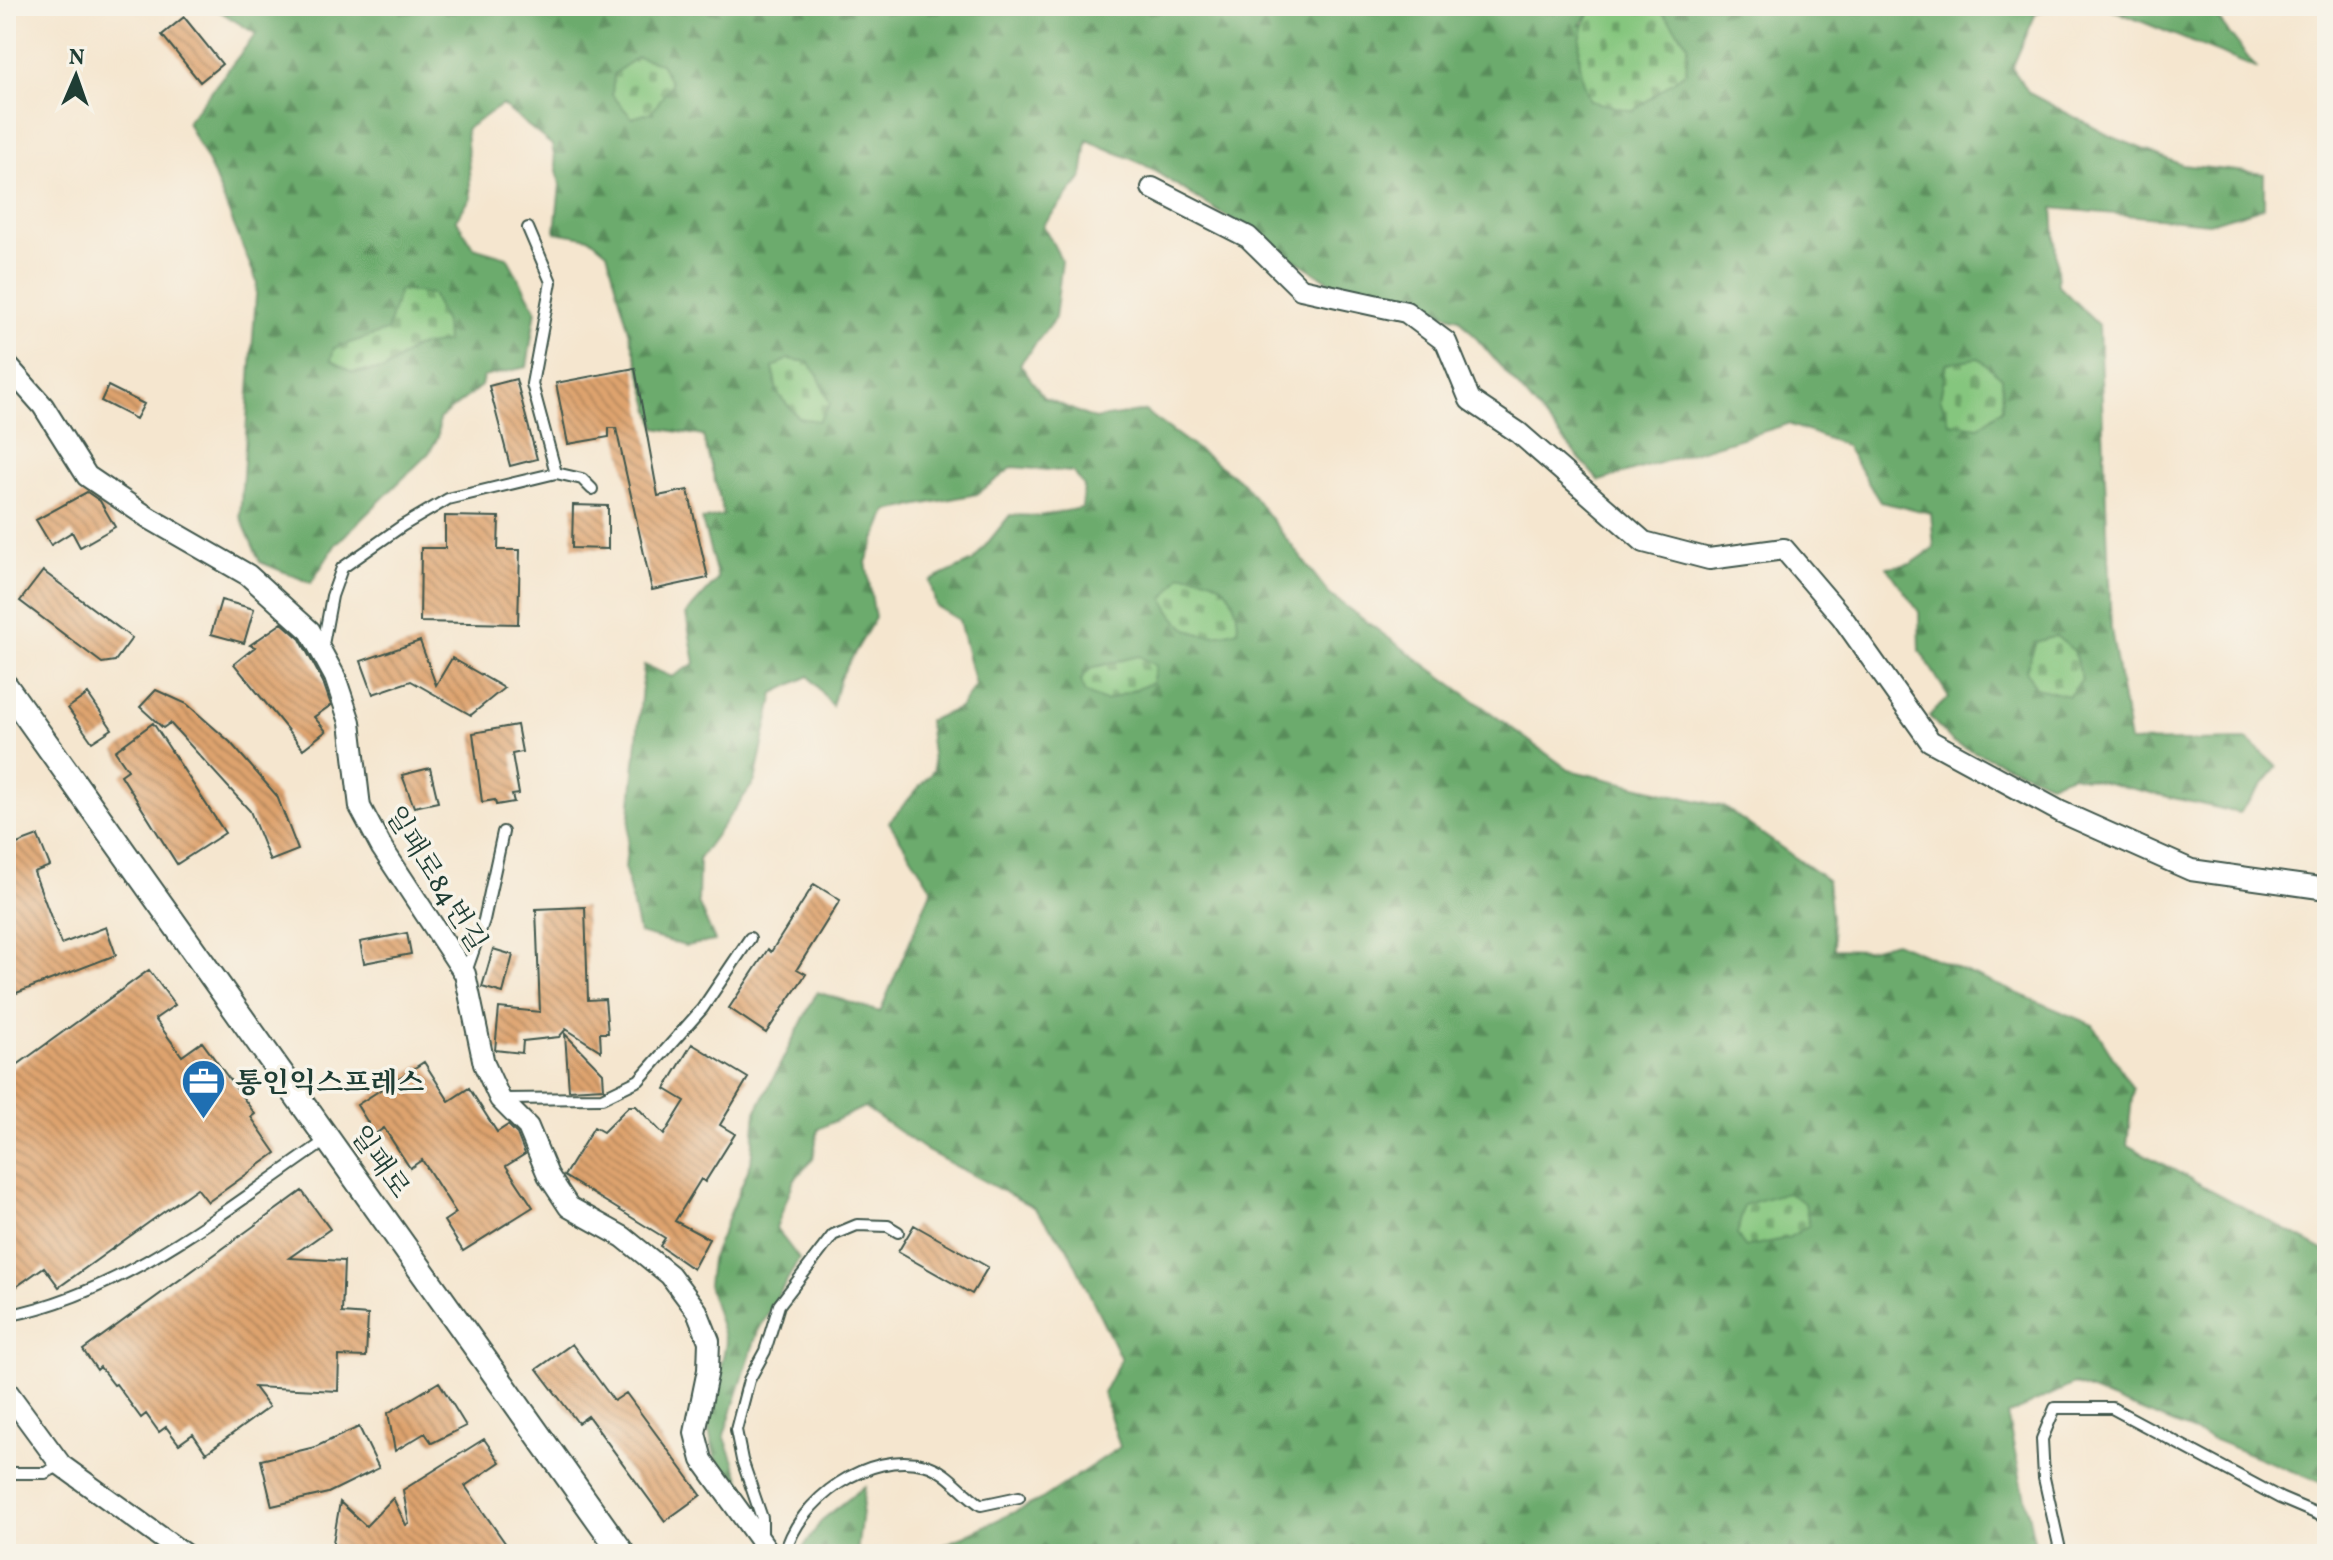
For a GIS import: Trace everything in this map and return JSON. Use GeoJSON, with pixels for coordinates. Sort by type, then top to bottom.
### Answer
{"type":"FeatureCollection","features":[{"type":"Feature","properties":{"kind":"street"},"geometry":{"type":"LineString","coordinates":[[1152,188],[1248,237],[1301,289],[1406,312],[1446,342],[1470,400],[1519,433],[1644,542],[1709,559],[1784,549],[1842,617],[1930,741],[2061,812],[2191,870],[2327,889]]}},
{"type":"Feature","properties":{"kind":"street","name":"일패로84번길"},"geometry":{"type":"LineString","coordinates":[[6,364],[43,406],[87,476],[149,518],[248,575],[310,631],[335,677],[350,722],[360,807],[382,848],[465,974],[484,1064],[500,1099],[528,1127],[548,1175],[569,1207],[635,1246],[670,1275],[697,1311],[709,1341],[708,1370],[695,1433],[702,1460],[766,1548]]}},
{"type":"Feature","properties":{"kind":"street","name":"일패로"},"geometry":{"type":"LineString","coordinates":[[6,687],[623,1554]]}},
{"type":"Feature","properties":{"kind":"street"},"geometry":{"type":"LineString","coordinates":[[6,1390],[61,1465],[184,1554]]}},
{"type":"Feature","properties":{"kind":"lane"},"geometry":{"type":"LineString","coordinates":[[528,228],[551,282],[532,384],[556,473]]}},
{"type":"Feature","properties":{"kind":"lane"},"geometry":{"type":"LineString","coordinates":[[322,652],[332,596],[342,568],[402,526],[448,499],[556,473],[582,479],[592,489]]}},
{"type":"Feature","properties":{"kind":"lane"},"geometry":{"type":"LineString","coordinates":[[465,974],[484,920],[503,832]]}},
{"type":"Feature","properties":{"kind":"lane"},"geometry":{"type":"LineString","coordinates":[[500,1099],[602,1098],[639,1080],[702,1009],[750,938]]}},
{"type":"Feature","properties":{"kind":"lane"},"geometry":{"type":"LineString","coordinates":[[6,1316],[86,1293],[148,1262],[328,1139]]}},
{"type":"Feature","properties":{"kind":"lane"},"geometry":{"type":"LineString","coordinates":[[766,1548],[762,1518],[742,1460],[736,1430],[749,1380],[765,1351],[779,1305],[833,1235],[857,1225],[888,1226],[898,1232]]}},
{"type":"Feature","properties":{"kind":"lane"},"geometry":{"type":"LineString","coordinates":[[2061,1554],[2044,1478],[2042,1439],[2055,1408],[2112,1408],[2280,1498],[2327,1518]]}},
{"type":"Feature","properties":{"kind":"lane"},"geometry":{"type":"LineString","coordinates":[[785,1554],[789,1538],[810,1506],[842,1482],[874,1466],[923,1464],[942,1471],[961,1492],[981,1505],[1019,1497]]}},
{"type":"Feature","properties":{"kind":"lane"},"geometry":{"type":"LineString","coordinates":[[6,1473],[45,1473],[61,1465]]}},
{"type":"Feature","properties":{"kind":"green space"},"geometry":{"type":"Polygon","coordinates":[[[211,6],[1594,6],[1580,25],[1659,8],[1651,6],[2059,6],[2036,13],[2012,68],[2029,93],[2108,135],[2182,165],[2264,174],[2264,207],[2209,223],[2053,208],[2058,285],[2099,326],[2111,629],[2130,742],[2248,740],[2277,767],[2239,813],[2072,775],[2050,783],[1953,743],[1929,716],[1949,697],[1920,651],[1919,612],[1887,567],[1911,564],[1934,548],[1931,513],[1880,502],[1845,445],[1788,424],[1599,481],[1459,318],[1335,285],[1143,164],[1087,140],[1082,178],[1043,225],[1062,261],[1055,318],[1020,364],[1043,397],[1094,419],[1145,411],[1243,483],[1330,595],[1569,770],[1724,807],[1827,880],[1834,949],[1867,950],[1895,942],[2093,1025],[2133,1089],[2127,1145],[2327,1252],[2327,1485],[2074,1384],[2007,1415],[2037,1554],[925,1554],[1042,1499],[1120,1447],[1103,1393],[1121,1359],[1067,1247],[1033,1207],[927,1151],[864,1107],[818,1129],[813,1159],[794,1180],[776,1228],[799,1259],[758,1331],[724,1435],[753,1513],[715,1457],[708,1427],[726,1343],[708,1285],[711,1260],[751,1163],[756,1112],[817,992],[880,1012],[932,889],[889,822],[934,770],[928,721],[960,708],[975,685],[959,620],[936,606],[930,581],[973,561],[1010,515],[1039,516],[1082,508],[1084,486],[1073,472],[1013,467],[977,494],[887,511],[866,562],[875,618],[840,678],[832,706],[809,676],[774,693],[755,781],[699,858],[698,903],[715,941],[685,946],[639,933],[625,869],[644,665],[672,677],[695,663],[686,614],[718,579],[702,520],[724,515],[703,436],[656,428],[607,252],[590,238],[555,232],[560,185],[552,145],[502,105],[466,129],[471,198],[456,219],[473,247],[507,257],[536,310],[527,367],[483,377],[481,386],[439,419],[438,437],[429,453],[336,544],[311,583],[260,562],[240,516],[257,282],[212,171],[187,122],[256,34],[211,6]],[[387,331],[367,339],[384,370],[415,347],[387,331]]]}},
{"type":"Feature","properties":{"kind":"green space"},"geometry":{"type":"Polygon","coordinates":[[[1594,6],[1659,8],[1688,44],[1686,72],[1633,111],[1590,101],[1579,52],[1583,29],[1594,6]]]}},
{"type":"Feature","properties":{"kind":"green space"},"geometry":{"type":"Polygon","coordinates":[[[2103,6],[2208,6],[2256,68],[2103,6]]]}},
{"type":"Feature","properties":{"kind":"green space"},"geometry":{"type":"Polygon","coordinates":[[[637,57],[661,63],[671,84],[652,112],[632,118],[612,95],[614,74],[637,57]]]}},
{"type":"Feature","properties":{"kind":"green space"},"geometry":{"type":"Polygon","coordinates":[[[399,290],[432,294],[445,323],[446,342],[415,347],[384,370],[352,372],[331,360],[334,348],[387,331],[399,290]]]}},
{"type":"Feature","properties":{"kind":"green space"},"geometry":{"type":"Polygon","coordinates":[[[1978,358],[2002,378],[2003,408],[1979,427],[1950,423],[1940,398],[1947,363],[1978,358]]]}},
{"type":"Feature","properties":{"kind":"green space"},"geometry":{"type":"Polygon","coordinates":[[[788,359],[808,362],[818,375],[830,404],[819,421],[799,418],[777,393],[773,368],[788,359]]]}},
{"type":"Feature","properties":{"kind":"green space"},"geometry":{"type":"Polygon","coordinates":[[[1181,575],[1206,578],[1223,588],[1234,605],[1238,630],[1203,634],[1194,632],[1177,620],[1164,599],[1181,575]]]}},
{"type":"Feature","properties":{"kind":"green space"},"geometry":{"type":"Polygon","coordinates":[[[2056,636],[2074,651],[2082,680],[2069,696],[2036,688],[2026,670],[2036,642],[2056,636]]]}},
{"type":"Feature","properties":{"kind":"green space"},"geometry":{"type":"Polygon","coordinates":[[[1139,656],[1156,666],[1152,683],[1105,701],[1084,692],[1081,679],[1091,668],[1139,656]]]}},
{"type":"Feature","properties":{"kind":"green space"},"geometry":{"type":"Polygon","coordinates":[[[1787,1192],[1805,1203],[1809,1225],[1788,1238],[1745,1247],[1737,1234],[1744,1205],[1787,1192]]]}},
{"type":"Feature","properties":{"kind":"green space"},"geometry":{"type":"Polygon","coordinates":[[[865,1486],[857,1554],[799,1554],[822,1520],[865,1486]]]}},
{"type":"Feature","properties":{"kind":"building"},"geometry":{"type":"Polygon","coordinates":[[[184,17],[222,64],[200,82],[162,35],[184,17]]]}},
{"type":"Feature","properties":{"kind":"building"},"geometry":{"type":"Polygon","coordinates":[[[635,368],[658,496],[688,490],[708,578],[652,590],[616,428],[609,428],[609,437],[568,444],[556,383],[635,368]]]}},
{"type":"Feature","properties":{"kind":"building"},"geometry":{"type":"Polygon","coordinates":[[[516,379],[537,459],[510,466],[489,386],[516,379]]]}},
{"type":"Feature","properties":{"kind":"building"},"geometry":{"type":"Polygon","coordinates":[[[108,386],[144,404],[136,419],[101,401],[108,386]]]}},
{"type":"Feature","properties":{"kind":"building"},"geometry":{"type":"Polygon","coordinates":[[[87,492],[100,501],[115,527],[80,547],[72,532],[51,545],[36,520],[87,492]]]}},
{"type":"Feature","properties":{"kind":"building"},"geometry":{"type":"Polygon","coordinates":[[[573,505],[608,506],[608,549],[572,548],[573,505]]]}},
{"type":"Feature","properties":{"kind":"building"},"geometry":{"type":"Polygon","coordinates":[[[445,516],[499,517],[498,550],[520,550],[518,624],[420,622],[421,548],[445,548],[445,516]]]}},
{"type":"Feature","properties":{"kind":"building"},"geometry":{"type":"Polygon","coordinates":[[[43,571],[132,638],[115,661],[102,663],[20,601],[43,571]]]}},
{"type":"Feature","properties":{"kind":"building"},"geometry":{"type":"Polygon","coordinates":[[[221,600],[254,609],[244,643],[211,634],[221,600]]]}},
{"type":"Feature","properties":{"kind":"building"},"geometry":{"type":"Polygon","coordinates":[[[282,623],[300,639],[323,682],[331,705],[314,717],[326,731],[303,749],[234,664],[255,647],[250,645],[282,623]]]}},
{"type":"Feature","properties":{"kind":"building"},"geometry":{"type":"Polygon","coordinates":[[[420,641],[436,685],[452,658],[504,688],[471,715],[411,681],[373,694],[361,661],[420,641]]]}},
{"type":"Feature","properties":{"kind":"building"},"geometry":{"type":"Polygon","coordinates":[[[156,690],[187,704],[230,742],[277,796],[298,850],[270,861],[250,811],[170,723],[163,728],[140,707],[156,690]]]}},
{"type":"Feature","properties":{"kind":"building"},"geometry":{"type":"Polygon","coordinates":[[[88,694],[112,729],[92,742],[68,708],[88,694]]]}},
{"type":"Feature","properties":{"kind":"building"},"geometry":{"type":"Polygon","coordinates":[[[153,723],[225,833],[177,864],[121,775],[128,770],[115,751],[153,723]]]}},
{"type":"Feature","properties":{"kind":"building"},"geometry":{"type":"Polygon","coordinates":[[[517,725],[522,752],[512,754],[519,794],[512,795],[514,802],[496,805],[495,800],[482,802],[473,733],[517,725]]]}},
{"type":"Feature","properties":{"kind":"building"},"geometry":{"type":"Polygon","coordinates":[[[430,768],[438,802],[414,807],[402,775],[430,768]]]}},
{"type":"Feature","properties":{"kind":"building"},"geometry":{"type":"Polygon","coordinates":[[[38,836],[50,866],[34,872],[61,944],[106,927],[116,955],[6,997],[6,848],[38,836]]]}},
{"type":"Feature","properties":{"kind":"building"},"geometry":{"type":"Polygon","coordinates":[[[814,884],[840,900],[797,969],[806,974],[766,1033],[729,1008],[768,949],[771,952],[814,884]]]}},
{"type":"Feature","properties":{"kind":"building"},"geometry":{"type":"Polygon","coordinates":[[[585,907],[588,1000],[605,999],[608,1033],[600,1033],[601,1051],[566,1029],[559,1037],[523,1041],[522,1053],[495,1050],[499,1008],[540,1012],[536,909],[585,907]]]}},
{"type":"Feature","properties":{"kind":"building"},"geometry":{"type":"Polygon","coordinates":[[[407,933],[411,954],[364,963],[360,942],[407,933]]]}},
{"type":"Feature","properties":{"kind":"building"},"geometry":{"type":"Polygon","coordinates":[[[493,949],[513,955],[503,993],[482,987],[493,949]]]}},
{"type":"Feature","properties":{"kind":"building"},"geometry":{"type":"Polygon","coordinates":[[[149,970],[175,1005],[155,1019],[182,1056],[202,1042],[255,1114],[251,1117],[276,1153],[208,1202],[197,1188],[59,1287],[44,1267],[6,1294],[6,1073],[149,970]]]}},
{"type":"Feature","properties":{"kind":"building"},"geometry":{"type":"Polygon","coordinates":[[[565,1034],[603,1073],[604,1088],[569,1090],[565,1034]]]}},
{"type":"Feature","properties":{"kind":"building"},"geometry":{"type":"Polygon","coordinates":[[[692,1044],[748,1078],[720,1125],[735,1134],[705,1182],[701,1179],[675,1221],[709,1239],[693,1269],[660,1246],[665,1238],[564,1176],[594,1127],[603,1132],[629,1106],[636,1106],[664,1135],[685,1101],[665,1089],[692,1044]]]}},
{"type":"Feature","properties":{"kind":"building"},"geometry":{"type":"Polygon","coordinates":[[[424,1062],[449,1101],[469,1088],[497,1132],[508,1125],[517,1134],[525,1154],[506,1166],[533,1207],[463,1251],[444,1221],[456,1213],[422,1160],[410,1168],[384,1128],[375,1134],[357,1105],[424,1062]]]}},
{"type":"Feature","properties":{"kind":"building"},"geometry":{"type":"Polygon","coordinates":[[[302,1191],[330,1229],[289,1258],[344,1261],[342,1313],[368,1315],[366,1357],[339,1356],[338,1391],[254,1387],[269,1407],[206,1453],[193,1434],[179,1444],[166,1427],[159,1432],[146,1414],[141,1418],[116,1384],[100,1367],[97,1370],[83,1350],[302,1191]]]}},
{"type":"Feature","properties":{"kind":"building"},"geometry":{"type":"Polygon","coordinates":[[[914,1225],[988,1267],[972,1294],[898,1252],[914,1225]]]}},
{"type":"Feature","properties":{"kind":"building"},"geometry":{"type":"Polygon","coordinates":[[[572,1344],[614,1401],[626,1393],[701,1495],[665,1521],[588,1416],[578,1423],[537,1369],[572,1344]]]}},
{"type":"Feature","properties":{"kind":"building"},"geometry":{"type":"Polygon","coordinates":[[[439,1382],[466,1426],[432,1443],[425,1433],[395,1451],[388,1413],[439,1382]]]}},
{"type":"Feature","properties":{"kind":"building"},"geometry":{"type":"Polygon","coordinates":[[[359,1427],[379,1468],[328,1493],[272,1506],[261,1460],[315,1447],[359,1427]]]}},
{"type":"Feature","properties":{"kind":"building"},"geometry":{"type":"Polygon","coordinates":[[[484,1439],[500,1462],[465,1486],[508,1547],[499,1554],[331,1554],[340,1502],[366,1526],[393,1498],[406,1525],[409,1524],[403,1490],[484,1439]]]}},
{"type":"Feature","properties":{"kind":"place","name":"통인익스프레스"},"geometry":{"type":"Point","coordinates":[204,1121]}}]}
